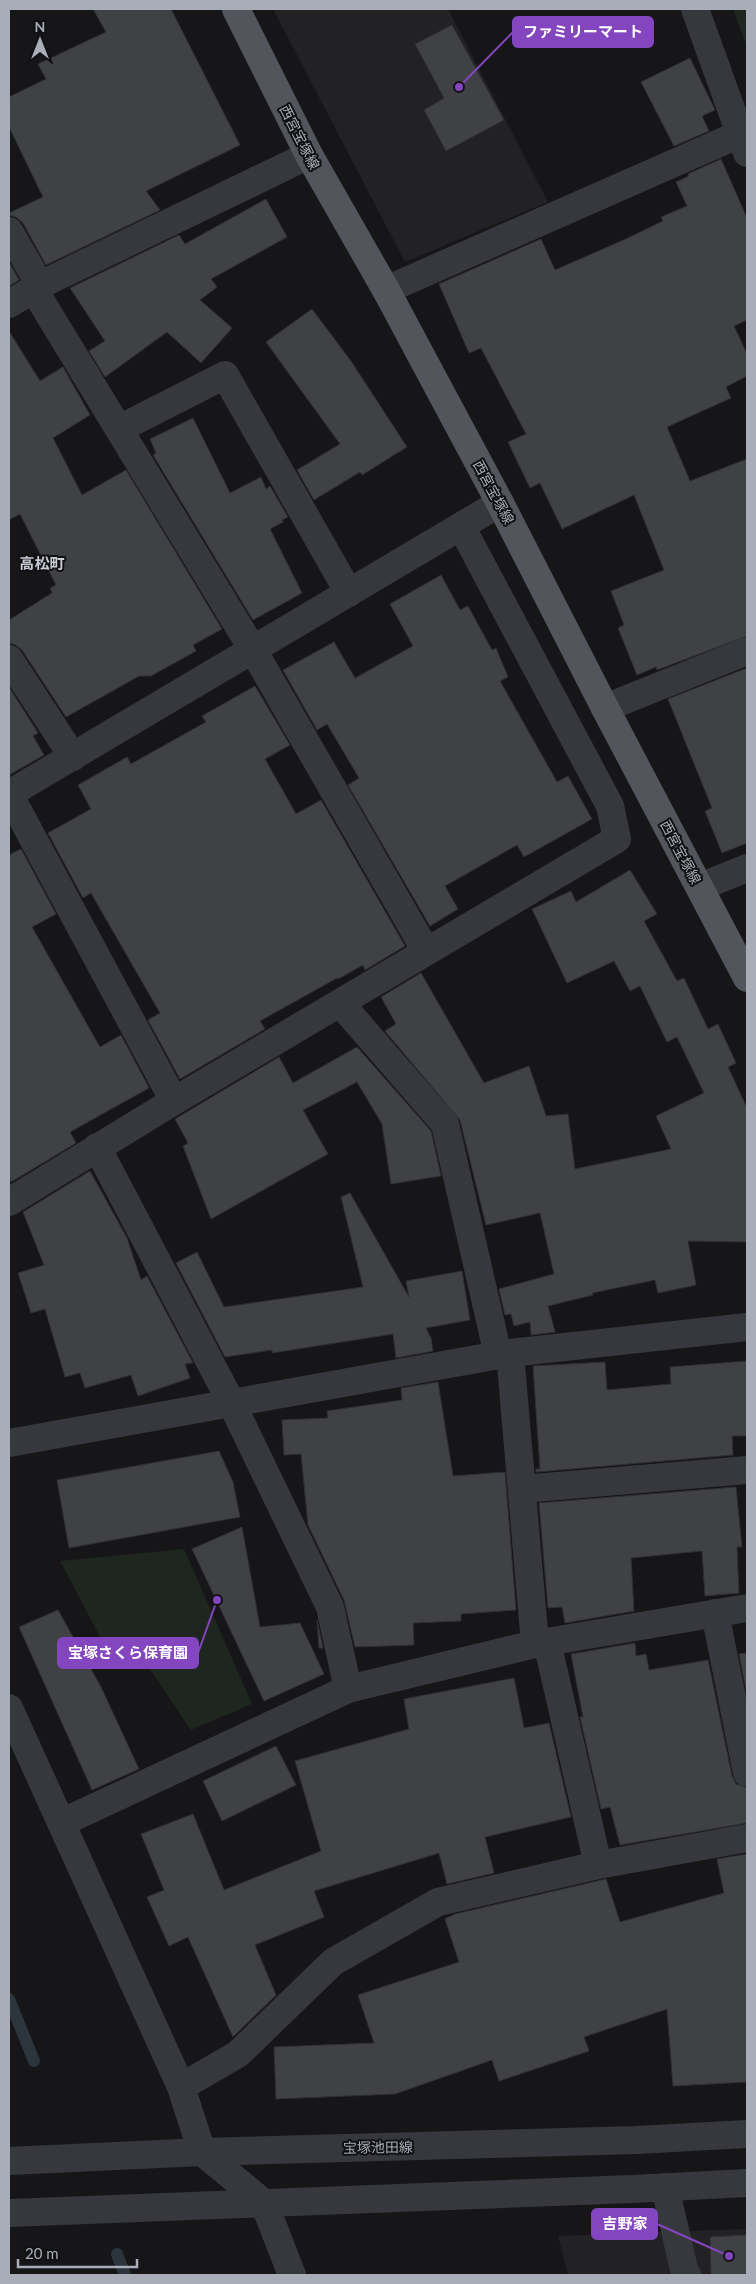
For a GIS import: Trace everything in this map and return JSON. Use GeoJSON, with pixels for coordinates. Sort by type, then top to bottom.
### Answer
{"type":"FeatureCollection","features":[{"type":"Feature","properties":{"kind":"main road","name":"西宮宝塚線"},"geometry":{"type":"LineString","coordinates":[[236,9],[309,155],[386,290],[500,503],[747,978]]}},
{"type":"Feature","properties":{"kind":"street"},"geometry":{"type":"LineString","coordinates":[[386,290],[744,144],[695,9]]}},
{"type":"Feature","properties":{"kind":"street"},"geometry":{"type":"LineString","coordinates":[[9,304],[36,286],[309,155]]}},
{"type":"Feature","properties":{"kind":"street"},"geometry":{"type":"LineString","coordinates":[[9,231],[36,286],[119,429],[253,650],[426,951]]}},
{"type":"Feature","properties":{"kind":"street"},"geometry":{"type":"LineString","coordinates":[[119,429],[225,375],[349,593]]}},
{"type":"Feature","properties":{"kind":"street"},"geometry":{"type":"LineString","coordinates":[[174,1101],[9,794],[500,503]]}},
{"type":"Feature","properties":{"kind":"street"},"geometry":{"type":"LineString","coordinates":[[9,1202],[174,1101],[617,838],[610,806],[460,526]]}},
{"type":"Feature","properties":{"kind":"street"},"geometry":{"type":"LineString","coordinates":[[605,708],[747,652]]}},
{"type":"Feature","properties":{"kind":"street"},"geometry":{"type":"LineString","coordinates":[[9,659],[73,757]]}},
{"type":"Feature","properties":{"kind":"street"},"geometry":{"type":"LineString","coordinates":[[700,887],[747,868]]}},
{"type":"Feature","properties":{"kind":"street"},"geometry":{"type":"LineString","coordinates":[[340,1003],[445,1124],[504,1354],[541,1643],[598,1865]]}},
{"type":"Feature","properties":{"kind":"street"},"geometry":{"type":"LineString","coordinates":[[97,1148],[231,1402],[330,1607],[348,1689]]}},
{"type":"Feature","properties":{"kind":"street"},"geometry":{"type":"LineString","coordinates":[[9,1442],[504,1354],[747,1327]]}},
{"type":"Feature","properties":{"kind":"street"},"geometry":{"type":"LineString","coordinates":[[522,1489],[747,1470]]}},
{"type":"Feature","properties":{"kind":"street"},"geometry":{"type":"LineString","coordinates":[[61,1824],[348,1689],[541,1643],[747,1608]]}},
{"type":"Feature","properties":{"kind":"street"},"geometry":{"type":"LineString","coordinates":[[715,1613],[747,1774]]}},
{"type":"Feature","properties":{"kind":"street"},"geometry":{"type":"LineString","coordinates":[[9,1708],[181,2088],[202,2152],[264,2203],[292,2275]]}},
{"type":"Feature","properties":{"kind":"street"},"geometry":{"type":"LineString","coordinates":[[181,2088],[238,2054],[332,1962],[438,1902],[598,1865],[747,1838]]}},
{"type":"Feature","properties":{"kind":"street","name":"宝塚池田線"},"geometry":{"type":"LineString","coordinates":[[9,2161],[202,2152],[637,2140],[747,2134]]}},
{"type":"Feature","properties":{"kind":"street"},"geometry":{"type":"LineString","coordinates":[[9,2213],[747,2183]]}},
{"type":"Feature","properties":{"kind":"street"},"geometry":{"type":"LineString","coordinates":[[665,2187],[687,2275]]}},
{"type":"Feature","properties":{"kind":"shaded area"},"geometry":{"type":"Polygon","coordinates":[[[273,9],[448,9],[548,202],[405,262],[273,9]]]}},
{"type":"Feature","properties":{"kind":"shaded area"},"geometry":{"type":"Polygon","coordinates":[[[733,9],[747,9],[747,47],[733,9]]]}},
{"type":"Feature","properties":{"kind":"shaded area"},"geometry":{"type":"Polygon","coordinates":[[[184,1549],[252,1704],[191,1730],[143,1659],[115,1665],[60,1561],[184,1549]]]}},
{"type":"Feature","properties":{"kind":"shaded area"},"geometry":{"type":"Polygon","coordinates":[[[747,2229],[747,2275],[568,2275],[558,2236],[747,2229]]]}},
{"type":"Feature","properties":{"kind":"building"},"geometry":{"type":"Polygon","coordinates":[[[93,9],[171,9],[240,145],[146,191],[160,210],[46,265],[23,223],[16,217],[9,215],[9,213],[43,197],[9,127],[9,97],[46,79],[38,64],[106,32],[93,9]]]}},
{"type":"Feature","properties":{"kind":"building"},"geometry":{"type":"Polygon","coordinates":[[[452,25],[504,120],[446,151],[424,110],[444,98],[415,44],[452,25]]]}},
{"type":"Feature","properties":{"kind":"building"},"geometry":{"type":"Polygon","coordinates":[[[690,58],[715,110],[702,116],[709,131],[674,146],[641,82],[690,58]]]}},
{"type":"Feature","properties":{"kind":"building"},"geometry":{"type":"Polygon","coordinates":[[[721,159],[747,218],[747,320],[734,326],[747,354],[747,376],[726,387],[731,398],[667,427],[690,481],[747,459],[747,636],[657,670],[656,667],[637,675],[618,628],[624,625],[611,591],[664,570],[634,495],[562,529],[540,483],[530,488],[508,442],[526,434],[481,348],[469,353],[439,284],[541,239],[555,270],[628,238],[663,221],[661,217],[687,206],[676,182],[689,176],[688,174],[721,159]]]}},
{"type":"Feature","properties":{"kind":"building"},"geometry":{"type":"Polygon","coordinates":[[[266,199],[287,237],[211,279],[217,287],[200,300],[232,328],[201,363],[167,332],[105,377],[89,351],[105,341],[70,288],[179,235],[185,244],[266,199]]]}},
{"type":"Feature","properties":{"kind":"building"},"geometry":{"type":"Polygon","coordinates":[[[9,262],[19,280],[9,286],[9,262]]]}},
{"type":"Feature","properties":{"kind":"building"},"geometry":{"type":"Polygon","coordinates":[[[312,309],[351,361],[407,447],[362,475],[360,472],[314,500],[297,470],[340,444],[266,342],[312,309]]]}},
{"type":"Feature","properties":{"kind":"building"},"geometry":{"type":"Polygon","coordinates":[[[9,331],[40,381],[63,367],[90,415],[53,438],[82,495],[126,470],[222,629],[193,645],[196,651],[151,676],[139,676],[66,717],[22,650],[16,645],[9,643],[9,620],[52,593],[50,588],[56,585],[20,514],[9,520],[9,331]]]}},
{"type":"Feature","properties":{"kind":"building"},"geometry":{"type":"Polygon","coordinates":[[[193,418],[230,493],[261,477],[266,489],[270,486],[288,517],[270,529],[302,593],[253,620],[153,455],[156,453],[150,439],[193,418]]]}},
{"type":"Feature","properties":{"kind":"building"},"geometry":{"type":"Polygon","coordinates":[[[441,575],[460,610],[468,606],[492,650],[496,648],[508,677],[500,681],[557,782],[568,776],[592,819],[524,857],[517,845],[445,886],[458,909],[430,926],[348,785],[359,778],[327,724],[317,730],[283,670],[334,642],[355,678],[413,646],[390,604],[441,575]]]}},
{"type":"Feature","properties":{"kind":"building"},"geometry":{"type":"Polygon","coordinates":[[[747,668],[747,843],[722,853],[705,811],[712,808],[668,699],[747,668]]]}},
{"type":"Feature","properties":{"kind":"building"},"geometry":{"type":"Polygon","coordinates":[[[255,686],[290,745],[265,759],[296,814],[321,800],[405,946],[365,970],[363,965],[260,1021],[265,1029],[180,1079],[148,1020],[160,1013],[91,893],[83,898],[48,833],[91,809],[78,785],[127,757],[131,764],[206,722],[202,716],[255,686]]]}},
{"type":"Feature","properties":{"kind":"building"},"geometry":{"type":"Polygon","coordinates":[[[9,687],[38,733],[33,736],[44,755],[9,775],[9,687]]]}},
{"type":"Feature","properties":{"kind":"building"},"geometry":{"type":"Polygon","coordinates":[[[21,849],[56,914],[32,927],[100,1047],[121,1035],[149,1088],[70,1132],[76,1143],[11,1182],[9,1176],[9,855],[21,849]]]}},
{"type":"Feature","properties":{"kind":"building"},"geometry":{"type":"Polygon","coordinates":[[[630,870],[657,914],[644,921],[677,981],[684,978],[708,1029],[718,1024],[736,1063],[728,1067],[747,1108],[747,1242],[688,1241],[696,1285],[658,1293],[655,1280],[592,1293],[593,1295],[548,1306],[555,1332],[531,1335],[530,1322],[514,1326],[511,1314],[505,1315],[499,1289],[554,1274],[540,1213],[486,1225],[460,1120],[385,1031],[396,1024],[381,997],[421,973],[484,1083],[529,1066],[546,1116],[568,1114],[575,1169],[671,1149],[656,1116],[704,1093],[677,1037],[667,1042],[640,986],[630,991],[614,961],[567,983],[532,909],[571,891],[576,902],[630,870]]]}},
{"type":"Feature","properties":{"kind":"building"},"geometry":{"type":"Polygon","coordinates":[[[357,1047],[431,1131],[441,1176],[391,1184],[382,1124],[357,1082],[303,1110],[328,1154],[211,1219],[183,1146],[188,1143],[175,1119],[279,1057],[293,1083],[357,1047]]]}},
{"type":"Feature","properties":{"kind":"building"},"geometry":{"type":"Polygon","coordinates":[[[90,1171],[127,1238],[141,1280],[147,1276],[193,1363],[185,1364],[190,1378],[138,1396],[131,1375],[85,1388],[80,1373],[65,1377],[45,1309],[31,1313],[18,1273],[44,1265],[23,1212],[90,1171]]]}},
{"type":"Feature","properties":{"kind":"building"},"geometry":{"type":"Polygon","coordinates":[[[350,1193],[409,1297],[406,1281],[462,1271],[470,1320],[426,1328],[431,1338],[433,1351],[396,1358],[393,1334],[272,1353],[272,1350],[225,1357],[176,1263],[197,1252],[224,1307],[363,1287],[341,1197],[350,1193]]]}},
{"type":"Feature","properties":{"kind":"building"},"geometry":{"type":"Polygon","coordinates":[[[747,1361],[747,1436],[732,1436],[733,1455],[536,1472],[536,1469],[540,1469],[533,1366],[605,1362],[607,1390],[671,1384],[670,1367],[747,1361]]]}},
{"type":"Feature","properties":{"kind":"building"},"geometry":{"type":"Polygon","coordinates":[[[438,1382],[453,1476],[505,1472],[516,1610],[461,1614],[461,1621],[413,1623],[414,1645],[355,1647],[344,1600],[308,1525],[301,1454],[284,1455],[282,1420],[328,1418],[327,1411],[402,1400],[401,1388],[438,1382]]]}},
{"type":"Feature","properties":{"kind":"building"},"geometry":{"type":"Polygon","coordinates":[[[219,1451],[233,1482],[240,1517],[69,1548],[57,1480],[219,1451]]]}},
{"type":"Feature","properties":{"kind":"building"},"geometry":{"type":"Polygon","coordinates":[[[736,1487],[742,1547],[737,1547],[739,1593],[705,1596],[702,1551],[631,1558],[634,1611],[565,1623],[562,1607],[548,1608],[539,1503],[736,1487]]]}},
{"type":"Feature","properties":{"kind":"building"},"geometry":{"type":"Polygon","coordinates":[[[242,1527],[260,1627],[300,1623],[324,1674],[264,1701],[192,1549],[242,1527]]]}},
{"type":"Feature","properties":{"kind":"building"},"geometry":{"type":"Polygon","coordinates":[[[58,1610],[101,1687],[139,1769],[92,1790],[19,1627],[58,1610]]]}},
{"type":"Feature","properties":{"kind":"building"},"geometry":{"type":"Polygon","coordinates":[[[317,1620],[323,1648],[319,1648],[317,1620]]]}},
{"type":"Feature","properties":{"kind":"building"},"geometry":{"type":"Polygon","coordinates":[[[635,1643],[636,1656],[646,1654],[649,1670],[708,1660],[732,1776],[736,1784],[747,1788],[747,1823],[620,1845],[610,1807],[601,1809],[580,1717],[583,1717],[571,1654],[635,1643]]]}},
{"type":"Feature","properties":{"kind":"building"},"geometry":{"type":"Polygon","coordinates":[[[747,1653],[747,1695],[739,1654],[747,1653]]]}},
{"type":"Feature","properties":{"kind":"building"},"geometry":{"type":"Polygon","coordinates":[[[514,1678],[524,1728],[549,1723],[571,1817],[485,1837],[494,1873],[447,1884],[439,1853],[314,1891],[324,1917],[255,1945],[276,1995],[233,2037],[188,1937],[169,1946],[147,1897],[164,1890],[141,1834],[193,1814],[224,1890],[321,1851],[295,1761],[409,1729],[404,1699],[514,1678]]]}},
{"type":"Feature","properties":{"kind":"building"},"geometry":{"type":"Polygon","coordinates":[[[276,1746],[296,1785],[222,1821],[203,1781],[276,1746]]]}},
{"type":"Feature","properties":{"kind":"building"},"geometry":{"type":"Polygon","coordinates":[[[747,1854],[747,2082],[673,2086],[667,2009],[584,2037],[589,2051],[499,2081],[492,2060],[395,2094],[276,2099],[274,2047],[374,2043],[358,1995],[459,1962],[445,1919],[455,1914],[606,1879],[620,1922],[724,1893],[717,1859],[747,1854]]]}},
{"type":"Feature","properties":{"kind":"building"},"geometry":{"type":"Polygon","coordinates":[[[747,2235],[747,2275],[711,2275],[710,2237],[747,2235]]]}},
{"type":"Feature","properties":{"kind":"waterway"},"geometry":{"type":"LineString","coordinates":[[9,1999],[34,2061]]}},
{"type":"Feature","properties":{"kind":"waterway"},"geometry":{"type":"LineString","coordinates":[[117,2254],[125,2275]]}},
{"type":"Feature","properties":{"kind":"place","name":"ファミリーマート"},"geometry":{"type":"Point","coordinates":[459,87]}},
{"type":"Feature","properties":{"kind":"place","name":"宝塚さくら保育園"},"geometry":{"type":"Point","coordinates":[217,1600]}},
{"type":"Feature","properties":{"kind":"place","name":"吉野家"},"geometry":{"type":"Point","coordinates":[729,2256]}},
{"type":"Feature","properties":{"kind":"district","name":"高松町"},"geometry":{"type":"Point","coordinates":[42,563]}}]}
